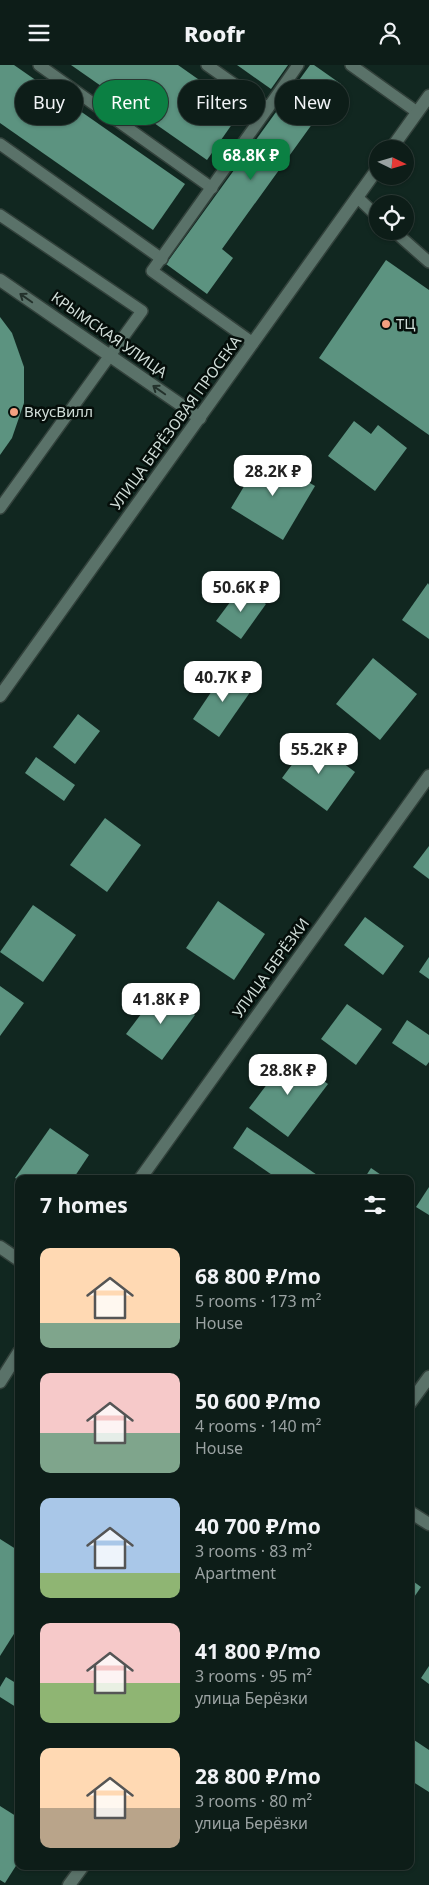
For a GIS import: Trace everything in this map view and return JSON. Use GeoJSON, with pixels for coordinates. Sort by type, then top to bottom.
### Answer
{"type":"FeatureCollection","features":[{"type":"Feature","properties":{"kind":"street"},"geometry":{"type":"LineString","coordinates":[[397,140],[429,96]]}},
{"type":"Feature","properties":{"kind":"street","name":"УЛИЦА БЕРЁЗОВАЯ ПРОСЕКА"},"geometry":{"type":"LineString","coordinates":[[0,696],[369,180]]}},
{"type":"Feature","properties":{"kind":"street","name":"КРЫМСКАЯ УЛИЦА"},"geometry":{"type":"LineString","coordinates":[[0,280],[200,417]]}},
{"type":"Feature","properties":{"kind":"street","name":"УЛИЦА БЕРЁЗКИ"},"geometry":{"type":"LineString","coordinates":[[143,1175],[429,776]]}},
{"type":"Feature","properties":{"kind":"street"},"geometry":{"type":"LineString","coordinates":[[0,1247],[15,1257]]}},
{"type":"Feature","properties":{"kind":"street"},"geometry":{"type":"LineString","coordinates":[[0,1382],[15,1358]]}},
{"type":"Feature","properties":{"kind":"street"},"geometry":{"type":"LineString","coordinates":[[414,1398],[429,1377]]}},
{"type":"Feature","properties":{"kind":"street"},"geometry":{"type":"LineString","coordinates":[[414,1515],[429,1524]]}},
{"type":"Feature","properties":{"kind":"street"},"geometry":{"type":"LineString","coordinates":[[69,1885],[80,1870]]}},
{"type":"Feature","properties":{"kind":"lane"},"geometry":{"type":"LineString","coordinates":[[39,65],[212,188]]}},
{"type":"Feature","properties":{"kind":"lane"},"geometry":{"type":"LineString","coordinates":[[207,65],[268,108]]}},
{"type":"Feature","properties":{"kind":"lane"},"geometry":{"type":"LineString","coordinates":[[253,343],[152,271],[298,65]]}},
{"type":"Feature","properties":{"kind":"lane"},"geometry":{"type":"LineString","coordinates":[[351,65],[417,112]]}},
{"type":"Feature","properties":{"kind":"lane"},"geometry":{"type":"LineString","coordinates":[[0,144],[162,259]]}},
{"type":"Feature","properties":{"kind":"lane"},"geometry":{"type":"LineString","coordinates":[[357,197],[369,208]]}},
{"type":"Feature","properties":{"kind":"lane"},"geometry":{"type":"LineString","coordinates":[[0,215],[142,311],[0,508]]}},
{"type":"Feature","properties":{"kind":"lane"},"geometry":{"type":"LineString","coordinates":[[404,240],[429,262]]}},
{"type":"Feature","properties":{"kind":"building"},"geometry":{"type":"Polygon","coordinates":[[[0,65],[14,65],[36,80],[15,80],[15,125],[83,125],[83,113],[93,120],[93,125],[100,125],[185,184],[153,230],[0,123],[0,65]]]}},
{"type":"Feature","properties":{"kind":"building"},"geometry":{"type":"Polygon","coordinates":[[[71,65],[178,65],[199,80],[178,80],[178,125],[232,125],[207,160],[157,125],[168,125],[168,80],[93,80],[71,65]]]}},
{"type":"Feature","properties":{"kind":"building"},"geometry":{"type":"Polygon","coordinates":[[[237,65],[288,65],[277,80],[275,80],[271,89],[265,85],[265,80],[258,80],[237,65]]]}},
{"type":"Feature","properties":{"kind":"building"},"geometry":{"type":"Polygon","coordinates":[[[310,65],[314,65],[335,80],[299,80],[310,65]]]}},
{"type":"Feature","properties":{"kind":"building"},"geometry":{"type":"Polygon","coordinates":[[[275,113],[275,125],[311,125],[222,249],[233,258],[207,294],[166,264],[275,113]]]}},
{"type":"Feature","properties":{"kind":"building","name":"ТЦ"},"geometry":{"type":"Polygon","coordinates":[[[386,260],[429,290],[429,435],[319,358],[386,260]]]}},
{"type":"Feature","properties":{"kind":"building"},"geometry":{"type":"Polygon","coordinates":[[[0,317],[12,333],[24,367],[24,403],[12,438],[0,455],[0,317]]]}},
{"type":"Feature","properties":{"kind":"building"},"geometry":{"type":"Polygon","coordinates":[[[354,421],[371,434],[378,425],[407,448],[375,491],[328,456],[354,421]]]}},
{"type":"Feature","properties":{"kind":"building"},"geometry":{"type":"Polygon","coordinates":[[[263,455],[315,486],[283,540],[231,508],[263,455]]]}},
{"type":"Feature","properties":{"kind":"building"},"geometry":{"type":"Polygon","coordinates":[[[428,583],[429,585],[429,639],[402,620],[428,583]]]}},
{"type":"Feature","properties":{"kind":"building"},"geometry":{"type":"Polygon","coordinates":[[[242,586],[266,604],[241,639],[216,621],[242,586]]]}},
{"type":"Feature","properties":{"kind":"building"},"geometry":{"type":"Polygon","coordinates":[[[373,658],[417,694],[380,740],[336,704],[373,658]]]}},
{"type":"Feature","properties":{"kind":"building"},"geometry":{"type":"Polygon","coordinates":[[[226,670],[253,688],[219,737],[193,719],[226,670]]]}},
{"type":"Feature","properties":{"kind":"building"},"geometry":{"type":"Polygon","coordinates":[[[78,714],[100,731],[75,764],[53,747],[78,714]]]}},
{"type":"Feature","properties":{"kind":"building"},"geometry":{"type":"Polygon","coordinates":[[[311,739],[355,772],[327,811],[282,778],[311,739]]]}},
{"type":"Feature","properties":{"kind":"building"},"geometry":{"type":"Polygon","coordinates":[[[36,757],[75,785],[64,801],[25,773],[36,757]]]}},
{"type":"Feature","properties":{"kind":"building"},"geometry":{"type":"Polygon","coordinates":[[[105,818],[141,845],[107,892],[70,865],[105,818]]]}},
{"type":"Feature","properties":{"kind":"building"},"geometry":{"type":"Polygon","coordinates":[[[429,846],[429,879],[413,867],[429,846]]]}},
{"type":"Feature","properties":{"kind":"building"},"geometry":{"type":"Polygon","coordinates":[[[218,901],[265,934],[234,980],[186,948],[218,901]]]}},
{"type":"Feature","properties":{"kind":"building"},"geometry":{"type":"Polygon","coordinates":[[[33,905],[76,935],[43,982],[0,952],[33,905]]]}},
{"type":"Feature","properties":{"kind":"building"},"geometry":{"type":"Polygon","coordinates":[[[365,917],[404,946],[383,975],[344,945],[365,917]]]}},
{"type":"Feature","properties":{"kind":"building"},"geometry":{"type":"Polygon","coordinates":[[[429,957],[429,979],[419,972],[429,957]]]}},
{"type":"Feature","properties":{"kind":"building"},"geometry":{"type":"Polygon","coordinates":[[[0,986],[24,1003],[0,1036],[0,986]]]}},
{"type":"Feature","properties":{"kind":"building"},"geometry":{"type":"Polygon","coordinates":[[[160,989],[195,1015],[162,1060],[126,1034],[160,989]]]}},
{"type":"Feature","properties":{"kind":"building"},"geometry":{"type":"Polygon","coordinates":[[[347,1004],[382,1029],[356,1065],[321,1039],[347,1004]]]}},
{"type":"Feature","properties":{"kind":"building"},"geometry":{"type":"Polygon","coordinates":[[[407,1020],[429,1035],[429,1062],[426,1066],[392,1043],[407,1020]]]}},
{"type":"Feature","properties":{"kind":"building"},"geometry":{"type":"Polygon","coordinates":[[[289,1055],[328,1084],[288,1137],[249,1108],[289,1055]]]}},
{"type":"Feature","properties":{"kind":"building"},"geometry":{"type":"Polygon","coordinates":[[[247,1127],[317,1175],[272,1175],[233,1148],[247,1127]]]}},
{"type":"Feature","properties":{"kind":"building"},"geometry":{"type":"Polygon","coordinates":[[[50,1128],[89,1155],[76,1175],[17,1175],[50,1128]]]}},
{"type":"Feature","properties":{"kind":"building"},"geometry":{"type":"Polygon","coordinates":[[[371,1168],[381,1175],[367,1175],[371,1168]]]}},
{"type":"Feature","properties":{"kind":"building"},"geometry":{"type":"Polygon","coordinates":[[[429,1187],[429,1215],[416,1207],[429,1187]]]}},
{"type":"Feature","properties":{"kind":"building"},"geometry":{"type":"Polygon","coordinates":[[[0,1539],[15,1548],[15,1632],[0,1656],[0,1539]]]}},
{"type":"Feature","properties":{"kind":"building"},"geometry":{"type":"Polygon","coordinates":[[[414,1582],[421,1587],[414,1597],[414,1582]]]}},
{"type":"Feature","properties":{"kind":"building"},"geometry":{"type":"Polygon","coordinates":[[[429,1666],[429,1684],[421,1678],[429,1666]]]}},
{"type":"Feature","properties":{"kind":"building"},"geometry":{"type":"Polygon","coordinates":[[[6,1677],[15,1683],[15,1706],[0,1697],[0,1687],[6,1677]]]}},
{"type":"Feature","properties":{"kind":"building"},"geometry":{"type":"Polygon","coordinates":[[[414,1740],[429,1750],[429,1792],[414,1783],[414,1740]]]}},
{"type":"Feature","properties":{"kind":"building"},"geometry":{"type":"Polygon","coordinates":[[[0,1806],[15,1815],[15,1867],[5,1883],[0,1880],[0,1806]]]}},
{"type":"Feature","properties":{"kind":"place","name":"ТЦ"},"geometry":{"type":"Point","coordinates":[386,324]}},
{"type":"Feature","properties":{"kind":"place","name":"ВкусВилл"},"geometry":{"type":"Point","coordinates":[14,412]}}]}
